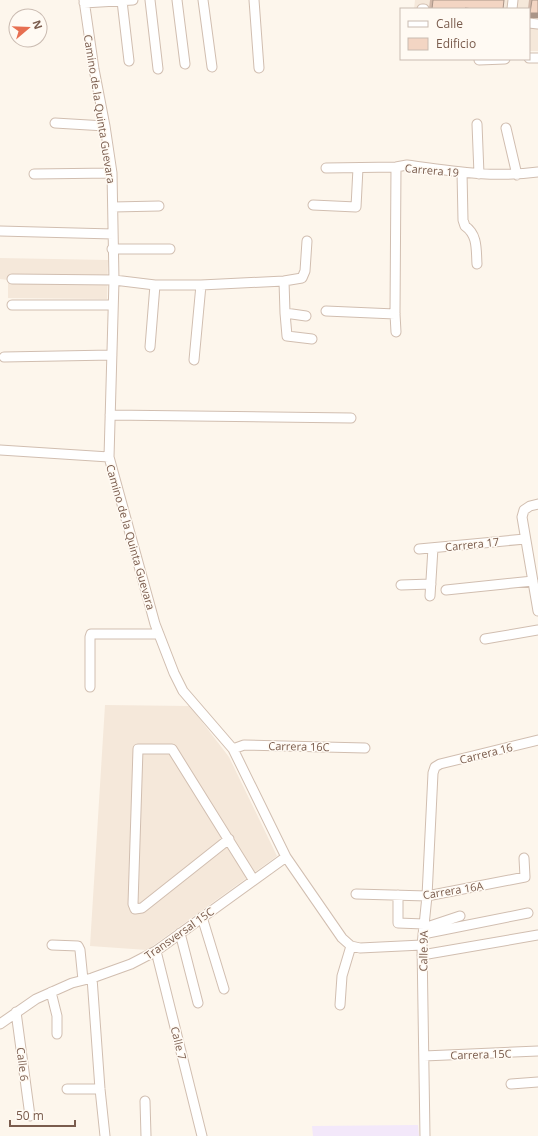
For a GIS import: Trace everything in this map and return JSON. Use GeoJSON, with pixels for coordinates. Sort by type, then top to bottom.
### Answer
{"type":"FeatureCollection","features":[{"type":"Feature","properties":{"kind":"street"},"geometry":{"type":"LineString","coordinates":[[84,2],[133,0]]}},
{"type":"Feature","properties":{"kind":"street"},"geometry":{"type":"LineString","coordinates":[[150,0],[158,69]]}},
{"type":"Feature","properties":{"kind":"street"},"geometry":{"type":"LineString","coordinates":[[176,0],[184,64]]}},
{"type":"Feature","properties":{"kind":"street"},"geometry":{"type":"LineString","coordinates":[[203,0],[212,66]]}},
{"type":"Feature","properties":{"kind":"street"},"geometry":{"type":"LineString","coordinates":[[254,0],[259,68]]}},
{"type":"Feature","properties":{"kind":"street"},"geometry":{"type":"LineString","coordinates":[[122,1],[129,61]]}},
{"type":"Feature","properties":{"kind":"street","name":"Camino de la Quinta Guevara"},"geometry":{"type":"LineString","coordinates":[[84,2],[112,173],[112,249],[114,280],[112,305],[109,457],[159,634],[174,673],[183,691],[233,749],[286,857],[342,938],[351,946]]}},
{"type":"Feature","properties":{"kind":"street"},"geometry":{"type":"LineString","coordinates":[[55,123],[105,126]]}},
{"type":"Feature","properties":{"kind":"street"},"geometry":{"type":"LineString","coordinates":[[477,124],[479,174]]}},
{"type":"Feature","properties":{"kind":"street"},"geometry":{"type":"LineString","coordinates":[[506,128],[517,175]]}},
{"type":"Feature","properties":{"kind":"street","name":"Carrera 19"},"geometry":{"type":"LineString","coordinates":[[326,168],[396,167],[407,165],[479,174],[517,175],[538,172]]}},
{"type":"Feature","properties":{"kind":"street"},"geometry":{"type":"LineString","coordinates":[[396,167],[396,332]]}},
{"type":"Feature","properties":{"kind":"street"},"geometry":{"type":"LineString","coordinates":[[313,205],[356,208],[358,168]]}},
{"type":"Feature","properties":{"kind":"street"},"geometry":{"type":"LineString","coordinates":[[462,172],[464,220],[465,226],[472,231],[476,241],[477,264]]}},
{"type":"Feature","properties":{"kind":"street"},"geometry":{"type":"LineString","coordinates":[[34,174],[112,173]]}},
{"type":"Feature","properties":{"kind":"street"},"geometry":{"type":"LineString","coordinates":[[113,207],[159,206]]}},
{"type":"Feature","properties":{"kind":"street"},"geometry":{"type":"LineString","coordinates":[[0,231],[113,234]]}},
{"type":"Feature","properties":{"kind":"street"},"geometry":{"type":"LineString","coordinates":[[12,279],[114,280],[156,285],[202,285],[284,281],[302,278],[305,271],[307,241]]}},
{"type":"Feature","properties":{"kind":"street"},"geometry":{"type":"LineString","coordinates":[[112,249],[170,249]]}},
{"type":"Feature","properties":{"kind":"street"},"geometry":{"type":"LineString","coordinates":[[284,281],[287,336],[312,339]]}},
{"type":"Feature","properties":{"kind":"street"},"geometry":{"type":"LineString","coordinates":[[150,347],[156,285]]}},
{"type":"Feature","properties":{"kind":"street"},"geometry":{"type":"LineString","coordinates":[[194,360],[202,285]]}},
{"type":"Feature","properties":{"kind":"street"},"geometry":{"type":"LineString","coordinates":[[12,305],[112,305]]}},
{"type":"Feature","properties":{"kind":"street"},"geometry":{"type":"LineString","coordinates":[[326,311],[395,314]]}},
{"type":"Feature","properties":{"kind":"street"},"geometry":{"type":"LineString","coordinates":[[285,313],[306,316]]}},
{"type":"Feature","properties":{"kind":"street"},"geometry":{"type":"LineString","coordinates":[[4,357],[112,355]]}},
{"type":"Feature","properties":{"kind":"street"},"geometry":{"type":"LineString","coordinates":[[110,415],[351,418]]}},
{"type":"Feature","properties":{"kind":"street"},"geometry":{"type":"LineString","coordinates":[[0,450],[109,457]]}},
{"type":"Feature","properties":{"kind":"street"},"geometry":{"type":"LineString","coordinates":[[538,504],[530,506],[524,510],[522,517],[538,612]]}},
{"type":"Feature","properties":{"kind":"street","name":"Carrera 17"},"geometry":{"type":"LineString","coordinates":[[419,549],[526,539]]}},
{"type":"Feature","properties":{"kind":"street"},"geometry":{"type":"LineString","coordinates":[[430,596],[433,548]]}},
{"type":"Feature","properties":{"kind":"street"},"geometry":{"type":"LineString","coordinates":[[446,590],[533,581]]}},
{"type":"Feature","properties":{"kind":"street"},"geometry":{"type":"LineString","coordinates":[[401,585],[431,584]]}},
{"type":"Feature","properties":{"kind":"street"},"geometry":{"type":"LineString","coordinates":[[485,639],[538,630]]}},
{"type":"Feature","properties":{"kind":"street"},"geometry":{"type":"LineString","coordinates":[[90,687],[91,634],[159,634]]}},
{"type":"Feature","properties":{"kind":"street","name":"Carrera 16"},"geometry":{"type":"LineString","coordinates":[[435,767],[440,764],[538,740]]}},
{"type":"Feature","properties":{"kind":"street","name":"Carrera 16C"},"geometry":{"type":"LineString","coordinates":[[233,749],[244,745],[365,748]]}},
{"type":"Feature","properties":{"kind":"street"},"geometry":{"type":"LineString","coordinates":[[229,839],[142,908],[135,909],[133,904],[138,749],[172,749],[229,839],[251,876]]}},
{"type":"Feature","properties":{"kind":"street","name":"Calle 9A"},"geometry":{"type":"LineString","coordinates":[[425,1136],[422,945],[432,773],[435,767]]}},
{"type":"Feature","properties":{"kind":"street","name":"Transversal 15C"},"geometry":{"type":"LineString","coordinates":[[0,1024],[36,999],[72,984],[131,964],[156,951],[202,917],[251,876],[286,857]]}},
{"type":"Feature","properties":{"kind":"street","name":"Carrera 16A"},"geometry":{"type":"LineString","coordinates":[[356,894],[426,896],[526,877],[524,858]]}},
{"type":"Feature","properties":{"kind":"street"},"geometry":{"type":"LineString","coordinates":[[398,895],[398,923],[424,929],[528,913]]}},
{"type":"Feature","properties":{"kind":"street"},"geometry":{"type":"LineString","coordinates":[[424,929],[460,916]]}},
{"type":"Feature","properties":{"kind":"street"},"geometry":{"type":"LineString","coordinates":[[202,917],[224,989]]}},
{"type":"Feature","properties":{"kind":"street"},"geometry":{"type":"LineString","coordinates":[[180,933],[198,1003]]}},
{"type":"Feature","properties":{"kind":"street"},"geometry":{"type":"LineString","coordinates":[[422,955],[538,935]]}},
{"type":"Feature","properties":{"kind":"street"},"geometry":{"type":"LineString","coordinates":[[52,945],[78,946],[80,950],[83,980]]}},
{"type":"Feature","properties":{"kind":"street"},"geometry":{"type":"LineString","coordinates":[[340,1005],[342,976],[351,946],[360,948],[422,945]]}},
{"type":"Feature","properties":{"kind":"street","name":"Calle 7"},"geometry":{"type":"LineString","coordinates":[[156,951],[202,1136]]}},
{"type":"Feature","properties":{"kind":"street"},"geometry":{"type":"LineString","coordinates":[[92,978],[105,1136]]}},
{"type":"Feature","properties":{"kind":"street"},"geometry":{"type":"LineString","coordinates":[[51,992],[57,1016],[57,1034]]}},
{"type":"Feature","properties":{"kind":"street","name":"Calle 6"},"geometry":{"type":"LineString","coordinates":[[16,1012],[30,1116]]}},
{"type":"Feature","properties":{"kind":"street","name":"Carrera 15C"},"geometry":{"type":"LineString","coordinates":[[424,1056],[538,1051]]}},
{"type":"Feature","properties":{"kind":"street"},"geometry":{"type":"LineString","coordinates":[[511,1084],[538,1082]]}},
{"type":"Feature","properties":{"kind":"street"},"geometry":{"type":"LineString","coordinates":[[67,1089],[100,1089]]}},
{"type":"Feature","properties":{"kind":"street"},"geometry":{"type":"LineString","coordinates":[[145,1101],[146,1136]]}},
{"type":"Feature","properties":{"kind":"shaded area"},"geometry":{"type":"Polygon","coordinates":[[[415,0],[538,0],[538,51],[530,51],[530,8],[414,8],[415,0]]]}},
{"type":"Feature","properties":{"kind":"shaded area"},"geometry":{"type":"Polygon","coordinates":[[[0,258],[108,260],[107,299],[8,298],[8,280],[0,279],[0,258]]]}},
{"type":"Feature","properties":{"kind":"shaded area"},"geometry":{"type":"Polygon","coordinates":[[[105,705],[190,706],[229,757],[277,856],[147,950],[90,946],[105,705]]]}},
{"type":"Feature","properties":{"kind":"shaded area"},"geometry":{"type":"Polygon","coordinates":[[[418,1125],[419,1136],[313,1136],[312,1126],[418,1125]]]}},
{"type":"Feature","properties":{"kind":"building"},"geometry":{"type":"Polygon","coordinates":[[[433,0],[504,0],[503,8],[432,8],[433,0]]]}},
{"type":"Feature","properties":{"kind":"building"},"geometry":{"type":"Polygon","coordinates":[[[532,0],[538,0],[538,13],[530,13],[532,0]]]}}]}
